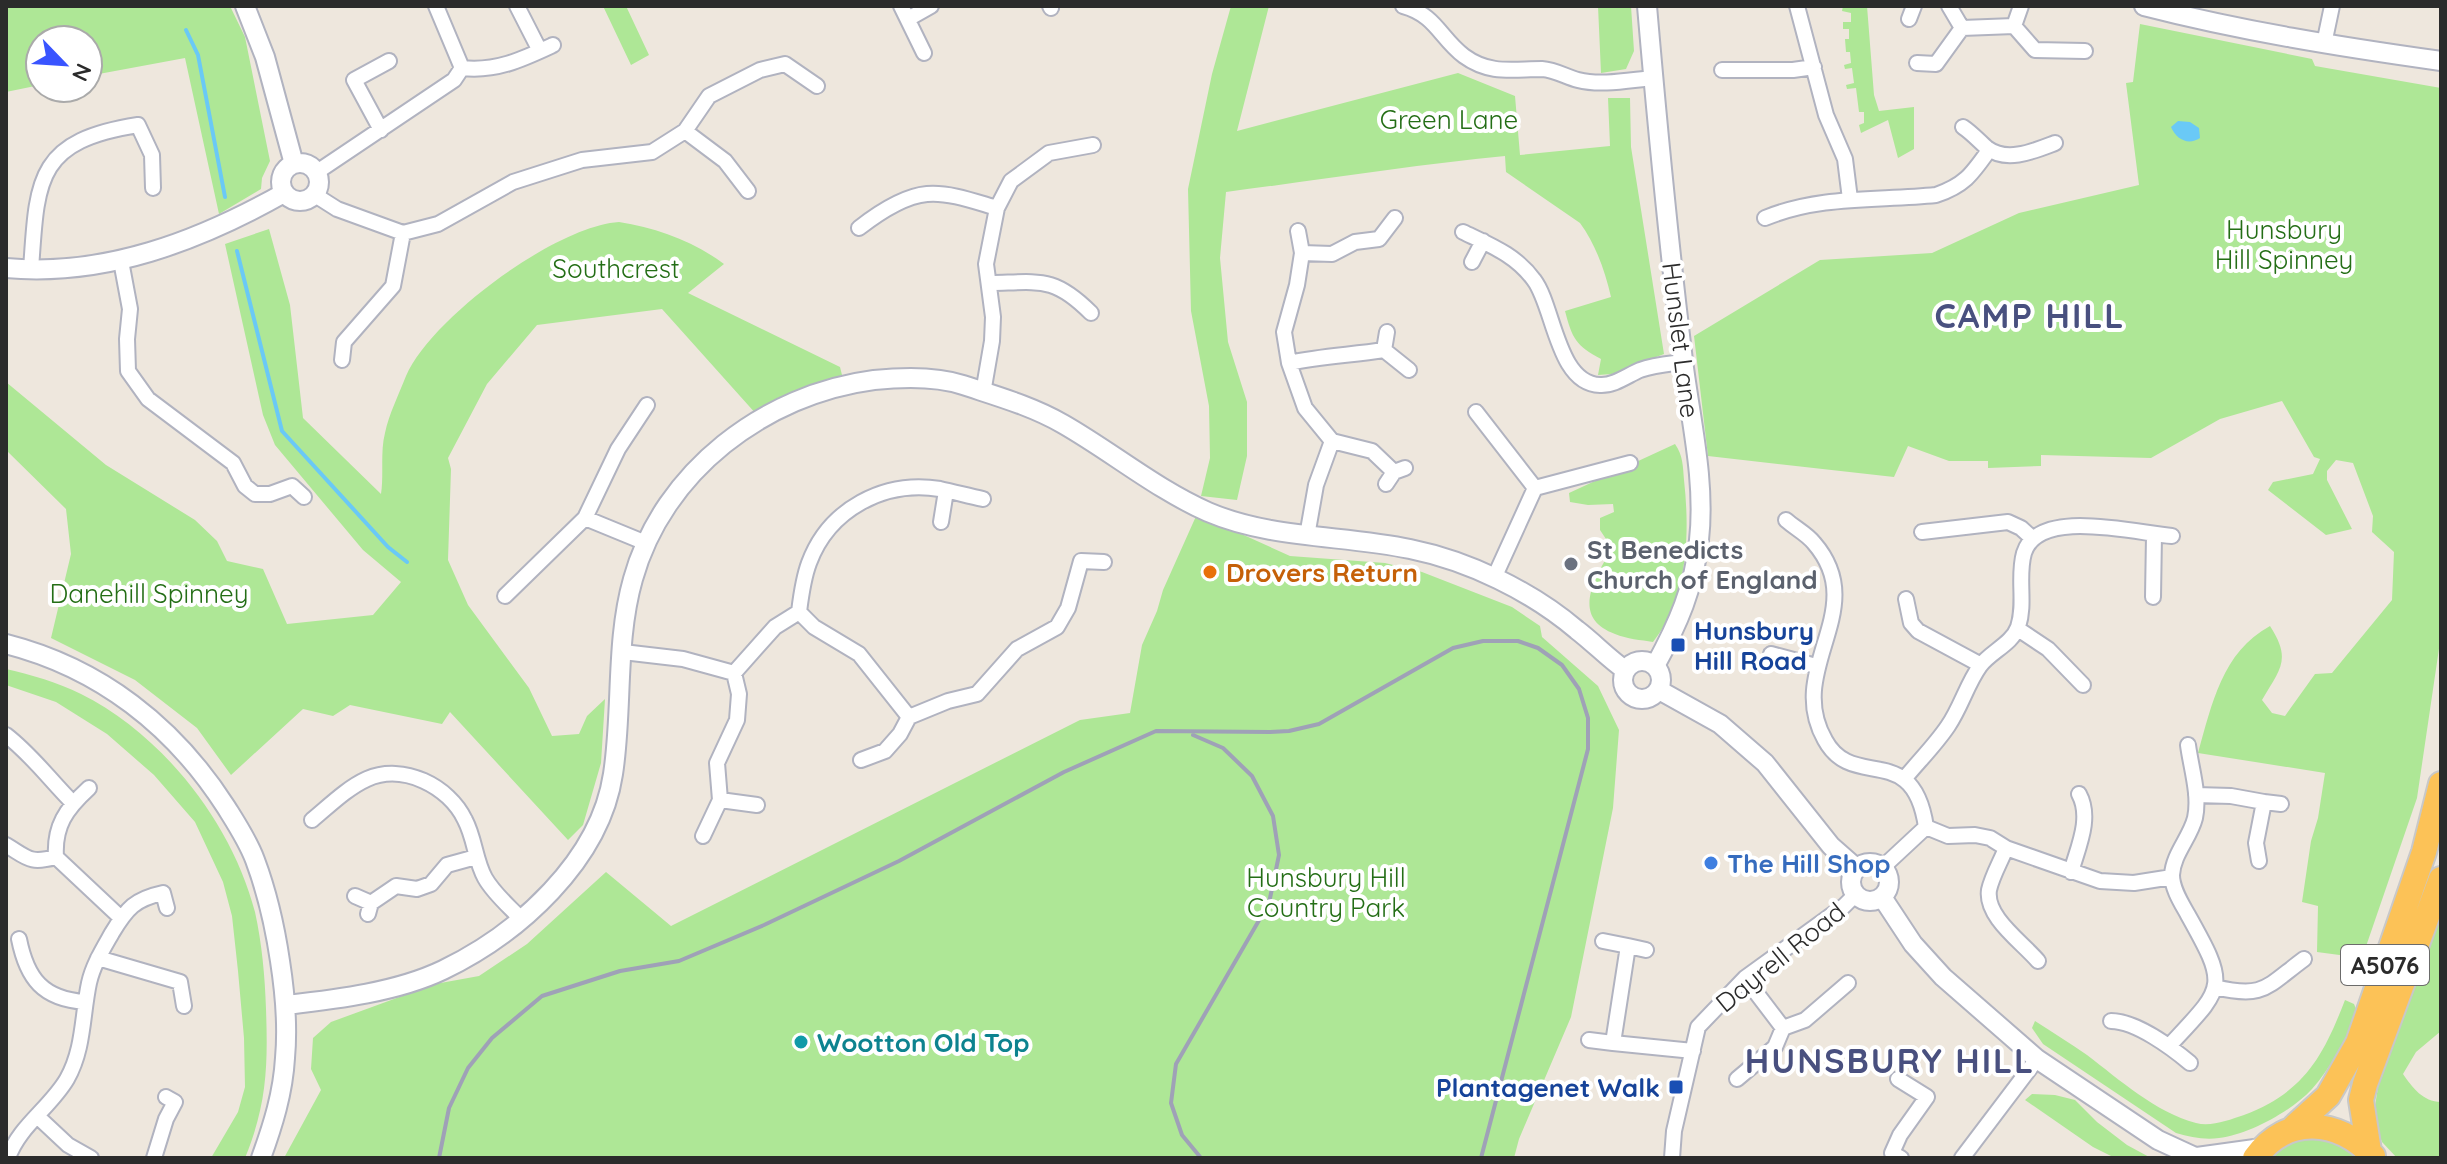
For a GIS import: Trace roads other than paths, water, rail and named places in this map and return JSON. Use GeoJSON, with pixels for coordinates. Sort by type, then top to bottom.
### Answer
{"type":"FeatureCollection","features":[{"type":"Feature","properties":{"kind":"highway","name":"A5076"},"geometry":{"type":"LineString","coordinates":[[2294,1127],[2328,1096],[2358,1043],[2424,852],[2441,784]]}},
{"type":"Feature","properties":{"kind":"highway","name":"A5076"},"geometry":{"type":"LineString","coordinates":[[2374,1156],[2361,1100],[2441,879]]}},
{"type":"Feature","properties":{"kind":"highway"},"geometry":{"type":"LineString","coordinates":[[2259,1153],[2294,1127],[2338,1130],[2374,1156]]}},
{"type":"Feature","properties":{"kind":"street"},"geometry":{"type":"LineString","coordinates":[[245,6],[265,57],[294,164]]}},
{"type":"Feature","properties":{"kind":"street"},"geometry":{"type":"LineString","coordinates":[[436,6],[462,68]]}},
{"type":"Feature","properties":{"kind":"street"},"geometry":{"type":"LineString","coordinates":[[462,68],[483,69],[518,63],[546,48],[517,6]]}},
{"type":"Feature","properties":{"kind":"street"},"geometry":{"type":"LineString","coordinates":[[924,53],[904,13],[931,6]]}},
{"type":"Feature","properties":{"kind":"street"},"geometry":{"type":"LineString","coordinates":[[1403,6],[1416,9],[1432,20],[1464,56],[1480,66],[1497,71],[1543,69],[1592,82],[1653,78]]}},
{"type":"Feature","properties":{"kind":"street","name":"Hunslet Lane"},"geometry":{"type":"LineString","coordinates":[[1647,6],[1683,362],[1699,479],[1699,539],[1692,582],[1680,621],[1655,666]]}},
{"type":"Feature","properties":{"kind":"street"},"geometry":{"type":"LineString","coordinates":[[1797,6],[1828,123],[1845,159],[1850,199]]}},
{"type":"Feature","properties":{"kind":"street"},"geometry":{"type":"LineString","coordinates":[[1949,6],[1962,28]]}},
{"type":"Feature","properties":{"kind":"street"},"geometry":{"type":"LineString","coordinates":[[2014,26],[2021,6]]}},
{"type":"Feature","properties":{"kind":"street"},"geometry":{"type":"LineString","coordinates":[[2144,6],[2324,44],[2441,61]]}},
{"type":"Feature","properties":{"kind":"street"},"geometry":{"type":"LineString","coordinates":[[2324,44],[2332,6]]}},
{"type":"Feature","properties":{"kind":"street"},"geometry":{"type":"LineString","coordinates":[[1962,28],[2014,26]]}},
{"type":"Feature","properties":{"kind":"street"},"geometry":{"type":"LineString","coordinates":[[2014,26],[2035,50],[2085,51]]}},
{"type":"Feature","properties":{"kind":"street"},"geometry":{"type":"LineString","coordinates":[[1917,63],[1936,64],[1962,28]]}},
{"type":"Feature","properties":{"kind":"street"},"geometry":{"type":"LineString","coordinates":[[381,130],[354,80],[389,61]]}},
{"type":"Feature","properties":{"kind":"street"},"geometry":{"type":"LineString","coordinates":[[315,195],[337,209],[403,233],[438,224],[513,182],[582,160],[652,152],[685,131],[709,96],[760,70],[785,64],[817,86]]}},
{"type":"Feature","properties":{"kind":"street"},"geometry":{"type":"LineString","coordinates":[[1722,70],[1814,67]]}},
{"type":"Feature","properties":{"kind":"street"},"geometry":{"type":"LineString","coordinates":[[317,172],[454,80],[462,68]]}},
{"type":"Feature","properties":{"kind":"street"},"geometry":{"type":"LineString","coordinates":[[138,109],[138,125],[152,155],[153,188]]}},
{"type":"Feature","properties":{"kind":"street"},"geometry":{"type":"LineString","coordinates":[[31,270],[35,209],[40,185],[57,155],[80,141],[113,129],[138,125]]}},
{"type":"Feature","properties":{"kind":"street"},"geometry":{"type":"LineString","coordinates":[[1963,127],[1989,150],[2019,155],[2055,143]]}},
{"type":"Feature","properties":{"kind":"street"},"geometry":{"type":"LineString","coordinates":[[685,131],[725,161],[748,191]]}},
{"type":"Feature","properties":{"kind":"street"},"geometry":{"type":"LineString","coordinates":[[983,393],[992,341],[991,283],[986,264],[997,208],[1011,181],[1049,153],[1093,145]]}},
{"type":"Feature","properties":{"kind":"street"},"geometry":{"type":"LineString","coordinates":[[1765,218],[1818,202],[1916,197],[1945,192],[1968,179],[1989,150]]}},
{"type":"Feature","properties":{"kind":"street"},"geometry":{"type":"LineString","coordinates":[[308,165],[317,172],[319,186],[315,195],[298,201],[284,193],[282,179],[288,167],[308,165]]}},
{"type":"Feature","properties":{"kind":"street"},"geometry":{"type":"LineString","coordinates":[[6,268],[88,267],[121,261],[182,242],[284,193]]}},
{"type":"Feature","properties":{"kind":"street"},"geometry":{"type":"LineString","coordinates":[[859,228],[883,209],[927,194],[957,197],[997,208]]}},
{"type":"Feature","properties":{"kind":"street"},"geometry":{"type":"LineString","coordinates":[[1302,253],[1332,254],[1355,242],[1382,246],[1395,218]]}},
{"type":"Feature","properties":{"kind":"street"},"geometry":{"type":"LineString","coordinates":[[1298,231],[1302,253],[1284,332],[1289,363],[1305,408],[1332,441],[1372,451],[1395,474]]}},
{"type":"Feature","properties":{"kind":"street"},"geometry":{"type":"LineString","coordinates":[[1463,232],[1505,252],[1536,282],[1568,365],[1586,381],[1599,386],[1653,366],[1683,362]]}},
{"type":"Feature","properties":{"kind":"street"},"geometry":{"type":"LineString","coordinates":[[342,360],[344,342],[393,286],[403,233]]}},
{"type":"Feature","properties":{"kind":"street"},"geometry":{"type":"LineString","coordinates":[[1472,262],[1483,241]]}},
{"type":"Feature","properties":{"kind":"street"},"geometry":{"type":"LineString","coordinates":[[121,261],[130,309],[128,371],[148,399],[233,463],[245,486],[255,494],[270,494],[292,486],[304,497]]}},
{"type":"Feature","properties":{"kind":"street"},"geometry":{"type":"LineString","coordinates":[[991,283],[1043,282],[1070,292],[1091,313]]}},
{"type":"Feature","properties":{"kind":"street"},"geometry":{"type":"LineString","coordinates":[[1384,350],[1387,332]]}},
{"type":"Feature","properties":{"kind":"street"},"geometry":{"type":"LineString","coordinates":[[1289,363],[1329,355],[1384,350],[1409,370]]}},
{"type":"Feature","properties":{"kind":"street"},"geometry":{"type":"LineString","coordinates":[[287,1005],[355,997],[440,972],[522,920],[552,892],[576,861],[597,825],[606,802],[614,773],[623,652],[633,580],[646,543],[664,508],[713,452],[746,427],[825,389],[893,378],[929,379],[960,384],[1019,404],[1058,421],[1177,497],[1213,514],[1245,524],[1307,536],[1412,549],[1448,559],[1494,578],[1533,599],[1575,628],[1625,670]]}},
{"type":"Feature","properties":{"kind":"street"},"geometry":{"type":"LineString","coordinates":[[505,596],[585,518],[618,449],[647,405]]}},
{"type":"Feature","properties":{"kind":"street"},"geometry":{"type":"LineString","coordinates":[[1476,412],[1535,488]]}},
{"type":"Feature","properties":{"kind":"street"},"geometry":{"type":"LineString","coordinates":[[1307,536],[1316,485],[1332,441]]}},
{"type":"Feature","properties":{"kind":"street"},"geometry":{"type":"LineString","coordinates":[[1535,488],[1630,463]]}},
{"type":"Feature","properties":{"kind":"street"},"geometry":{"type":"LineString","coordinates":[[1494,578],[1535,488]]}},
{"type":"Feature","properties":{"kind":"street"},"geometry":{"type":"LineString","coordinates":[[734,673],[775,627],[799,612],[809,563],[821,539],[854,506],[876,494],[898,489],[946,491],[983,499]]}},
{"type":"Feature","properties":{"kind":"street"},"geometry":{"type":"LineString","coordinates":[[941,522],[946,491]]}},
{"type":"Feature","properties":{"kind":"street"},"geometry":{"type":"LineString","coordinates":[[1930,514],[1927,532],[2008,522],[2032,538]]}},
{"type":"Feature","properties":{"kind":"street"},"geometry":{"type":"LineString","coordinates":[[585,518],[646,543]]}},
{"type":"Feature","properties":{"kind":"street"},"geometry":{"type":"LineString","coordinates":[[1786,520],[1814,542],[1829,566],[1835,588],[1835,616],[1816,666],[1813,690],[1816,719],[1825,741],[1837,757],[1855,766],[1891,771],[1905,778],[1919,803],[1926,827]]}},
{"type":"Feature","properties":{"kind":"street"},"geometry":{"type":"LineString","coordinates":[[1905,778],[1947,727],[1981,665],[2018,629],[2024,552],[2032,538],[2063,526],[2115,528],[2172,536]]}},
{"type":"Feature","properties":{"kind":"street"},"geometry":{"type":"LineString","coordinates":[[2153,597],[2154,535]]}},
{"type":"Feature","properties":{"kind":"street"},"geometry":{"type":"LineString","coordinates":[[861,760],[885,751],[900,734],[909,717],[933,706],[977,694],[1017,649],[1057,627],[1068,608],[1081,561],[1104,562]]}},
{"type":"Feature","properties":{"kind":"street"},"geometry":{"type":"LineString","coordinates":[[1906,599],[1911,623],[1918,631],[1981,665]]}},
{"type":"Feature","properties":{"kind":"street"},"geometry":{"type":"LineString","coordinates":[[799,612],[814,627],[859,654],[909,717]]}},
{"type":"Feature","properties":{"kind":"street"},"geometry":{"type":"LineString","coordinates":[[2018,629],[2048,649],[2083,685]]}},
{"type":"Feature","properties":{"kind":"street"},"geometry":{"type":"LineString","coordinates":[[6,644],[64,664],[109,687],[150,717],[182,747],[210,782],[255,858],[275,930],[287,1005],[285,1059],[276,1115],[261,1158]]}},
{"type":"Feature","properties":{"kind":"street"},"geometry":{"type":"LineString","coordinates":[[623,652],[683,659],[734,673]]}},
{"type":"Feature","properties":{"kind":"street"},"geometry":{"type":"LineString","coordinates":[[1771,654],[1816,666]]}},
{"type":"Feature","properties":{"kind":"street"},"geometry":{"type":"LineString","coordinates":[[1642,661],[1655,666],[1661,677],[1659,690],[1644,700],[1632,697],[1622,682],[1625,670],[1642,661]]}},
{"type":"Feature","properties":{"kind":"street"},"geometry":{"type":"LineString","coordinates":[[703,836],[720,800],[717,763],[737,720],[739,694],[734,673]]}},
{"type":"Feature","properties":{"kind":"street"},"geometry":{"type":"LineString","coordinates":[[1659,690],[1720,724],[1765,763],[1831,846],[1856,868]]}},
{"type":"Feature","properties":{"kind":"street"},"geometry":{"type":"LineString","coordinates":[[6,735],[30,753],[73,803]]}},
{"type":"Feature","properties":{"kind":"street"},"geometry":{"type":"LineString","coordinates":[[2169,1046],[2210,1001],[2217,974],[2213,960],[2177,894],[2172,877],[2175,862],[2196,815],[2188,745]]}},
{"type":"Feature","properties":{"kind":"street"},"geometry":{"type":"LineString","coordinates":[[315,811],[366,779],[382,774],[408,776],[430,784],[451,798],[464,818],[487,881],[522,920]]}},
{"type":"Feature","properties":{"kind":"street"},"geometry":{"type":"LineString","coordinates":[[89,788],[73,803],[60,823],[55,839],[56,857],[121,918]]}},
{"type":"Feature","properties":{"kind":"street"},"geometry":{"type":"LineString","coordinates":[[2196,795],[2231,796],[2281,804]]}},
{"type":"Feature","properties":{"kind":"street"},"geometry":{"type":"LineString","coordinates":[[720,800],[757,805]]}},
{"type":"Feature","properties":{"kind":"street"},"geometry":{"type":"LineString","coordinates":[[2071,872],[2088,800]]}},
{"type":"Feature","properties":{"kind":"street"},"geometry":{"type":"LineString","coordinates":[[2259,861],[2256,843],[2264,802]]}},
{"type":"Feature","properties":{"kind":"street"},"geometry":{"type":"LineString","coordinates":[[1926,827],[1948,836],[1983,836],[2071,872],[2116,883],[2172,877]]}},
{"type":"Feature","properties":{"kind":"street"},"geometry":{"type":"LineString","coordinates":[[1883,867],[1926,827]]}},
{"type":"Feature","properties":{"kind":"street"},"geometry":{"type":"LineString","coordinates":[[6,845],[28,860],[39,862],[56,857]]}},
{"type":"Feature","properties":{"kind":"street"},"geometry":{"type":"LineString","coordinates":[[2006,848],[1989,892],[1991,905],[1998,919],[2038,961]]}},
{"type":"Feature","properties":{"kind":"street"},"geometry":{"type":"LineString","coordinates":[[355,896],[370,909],[396,886],[417,889],[431,884],[447,865],[476,857]]}},
{"type":"Feature","properties":{"kind":"street"},"geometry":{"type":"LineString","coordinates":[[1868,862],[1883,867],[1889,886],[1882,897],[1869,901],[1855,895],[1850,882],[1856,868],[1868,862]]}},
{"type":"Feature","properties":{"kind":"street"},"geometry":{"type":"LineString","coordinates":[[8,1158],[22,1131],[60,1089],[76,1059],[83,1035],[89,979],[121,918],[129,907],[144,897],[164,894]]}},
{"type":"Feature","properties":{"kind":"street","name":"Dayrell Road"},"geometry":{"type":"LineString","coordinates":[[1672,1158],[1674,1131],[1698,1027],[1745,978],[1855,895]]}},
{"type":"Feature","properties":{"kind":"street"},"geometry":{"type":"LineString","coordinates":[[1882,897],[1913,944],[1943,977],[2037,1059],[2158,1140],[2197,1158],[2259,1153]]}},
{"type":"Feature","properties":{"kind":"street"},"geometry":{"type":"LineString","coordinates":[[1603,941],[1646,950]]}},
{"type":"Feature","properties":{"kind":"street"},"geometry":{"type":"LineString","coordinates":[[6,957],[21,946],[33,978],[48,993],[65,1001],[85,1002]]}},
{"type":"Feature","properties":{"kind":"street"},"geometry":{"type":"LineString","coordinates":[[1613,1043],[1628,946]]}},
{"type":"Feature","properties":{"kind":"street"},"geometry":{"type":"LineString","coordinates":[[98,958],[185,977],[184,1006]]}},
{"type":"Feature","properties":{"kind":"street"},"geometry":{"type":"LineString","coordinates":[[2215,987],[2254,993],[2304,959]]}},
{"type":"Feature","properties":{"kind":"street"},"geometry":{"type":"LineString","coordinates":[[1745,978],[1783,1028]]}},
{"type":"Feature","properties":{"kind":"street"},"geometry":{"type":"LineString","coordinates":[[1737,1079],[1775,1047],[1783,1028],[1805,1020],[1848,983]]}},
{"type":"Feature","properties":{"kind":"street"},"geometry":{"type":"LineString","coordinates":[[2119,1004],[2116,1021],[2169,1046],[2190,1063]]}},
{"type":"Feature","properties":{"kind":"street"},"geometry":{"type":"LineString","coordinates":[[1589,1040],[1693,1051]]}},
{"type":"Feature","properties":{"kind":"street"},"geometry":{"type":"LineString","coordinates":[[1962,1158],[2037,1059]]}},
{"type":"Feature","properties":{"kind":"street"},"geometry":{"type":"LineString","coordinates":[[1893,1156],[1900,1135],[1927,1097],[1898,1079]]}},
{"type":"Feature","properties":{"kind":"street"},"geometry":{"type":"LineString","coordinates":[[154,1158],[166,1119],[176,1103]]}},
{"type":"Feature","properties":{"kind":"street"},"geometry":{"type":"LineString","coordinates":[[37,1116],[68,1145],[91,1158]]}},
{"type":"Feature","properties":{"kind":"water"},"geometry":{"type":"Polygon","coordinates":[[[2178,121],[2190,122],[2199,128],[2200,138],[2187,141],[2179,138],[2171,127],[2178,121]]]}},
{"type":"Feature","properties":{"kind":"waterway"},"geometry":{"type":"LineString","coordinates":[[186,30],[198,55],[225,197]]}},
{"type":"Feature","properties":{"kind":"waterway"},"geometry":{"type":"LineString","coordinates":[[237,251],[282,431],[388,547],[407,562]]}},
{"type":"Feature","properties":{"kind":"railway"},"geometry":{"type":"LineString","coordinates":[[439,1158],[449,1108],[468,1068],[492,1038],[542,996],[620,971],[679,961],[764,925],[899,861],[1064,772],[1156,731],[1270,732],[1319,724],[1453,648],[1483,641],[1518,641],[1538,648],[1562,665],[1579,689],[1588,718],[1588,749],[1481,1158]]}},
{"type":"Feature","properties":{"kind":"railway"},"geometry":{"type":"LineString","coordinates":[[1193,735],[1223,748],[1252,776],[1273,816],[1279,855],[1269,903],[1176,1064],[1171,1103],[1182,1135],[1201,1158]]}},
{"type":"Feature","properties":{"kind":"place","name":"St Benedicts Church of England"},"geometry":{"type":"Point","coordinates":[1571,564]}},
{"type":"Feature","properties":{"kind":"place","name":"Drovers Return"},"geometry":{"type":"Point","coordinates":[1210,572]}},
{"type":"Feature","properties":{"kind":"place","name":"Hunsbury Hill Road"},"geometry":{"type":"Point","coordinates":[1678,645]}},
{"type":"Feature","properties":{"kind":"place","name":"The Hill Shop"},"geometry":{"type":"Point","coordinates":[1711,863]}},
{"type":"Feature","properties":{"kind":"place","name":"Wootton Old Top"},"geometry":{"type":"Point","coordinates":[801,1042]}},
{"type":"Feature","properties":{"kind":"place","name":"Plantagenet Walk"},"geometry":{"type":"Point","coordinates":[1676,1087]}},
{"type":"Feature","properties":{"kind":"district","name":"CAMP HILL"},"geometry":{"type":"Point","coordinates":[2030,315]}},
{"type":"Feature","properties":{"kind":"district","name":"HUNSBURY HILL"},"geometry":{"type":"Point","coordinates":[1890,1060]}},
{"type":"Feature","properties":{"kind":"park label","name":"Green Lane"},"geometry":{"type":"Point","coordinates":[1449,119]}},
{"type":"Feature","properties":{"kind":"park label","name":"Hunsbury Hill Spinney"},"geometry":{"type":"Point","coordinates":[2284,244]}},
{"type":"Feature","properties":{"kind":"park label","name":"Southcrest"},"geometry":{"type":"Point","coordinates":[616,268]}},
{"type":"Feature","properties":{"kind":"park label","name":"Danehill Spinney"},"geometry":{"type":"Point","coordinates":[149,593]}},
{"type":"Feature","properties":{"kind":"park label","name":"Hunsbury Hill Country Park"},"geometry":{"type":"Point","coordinates":[1326,892]}}]}
